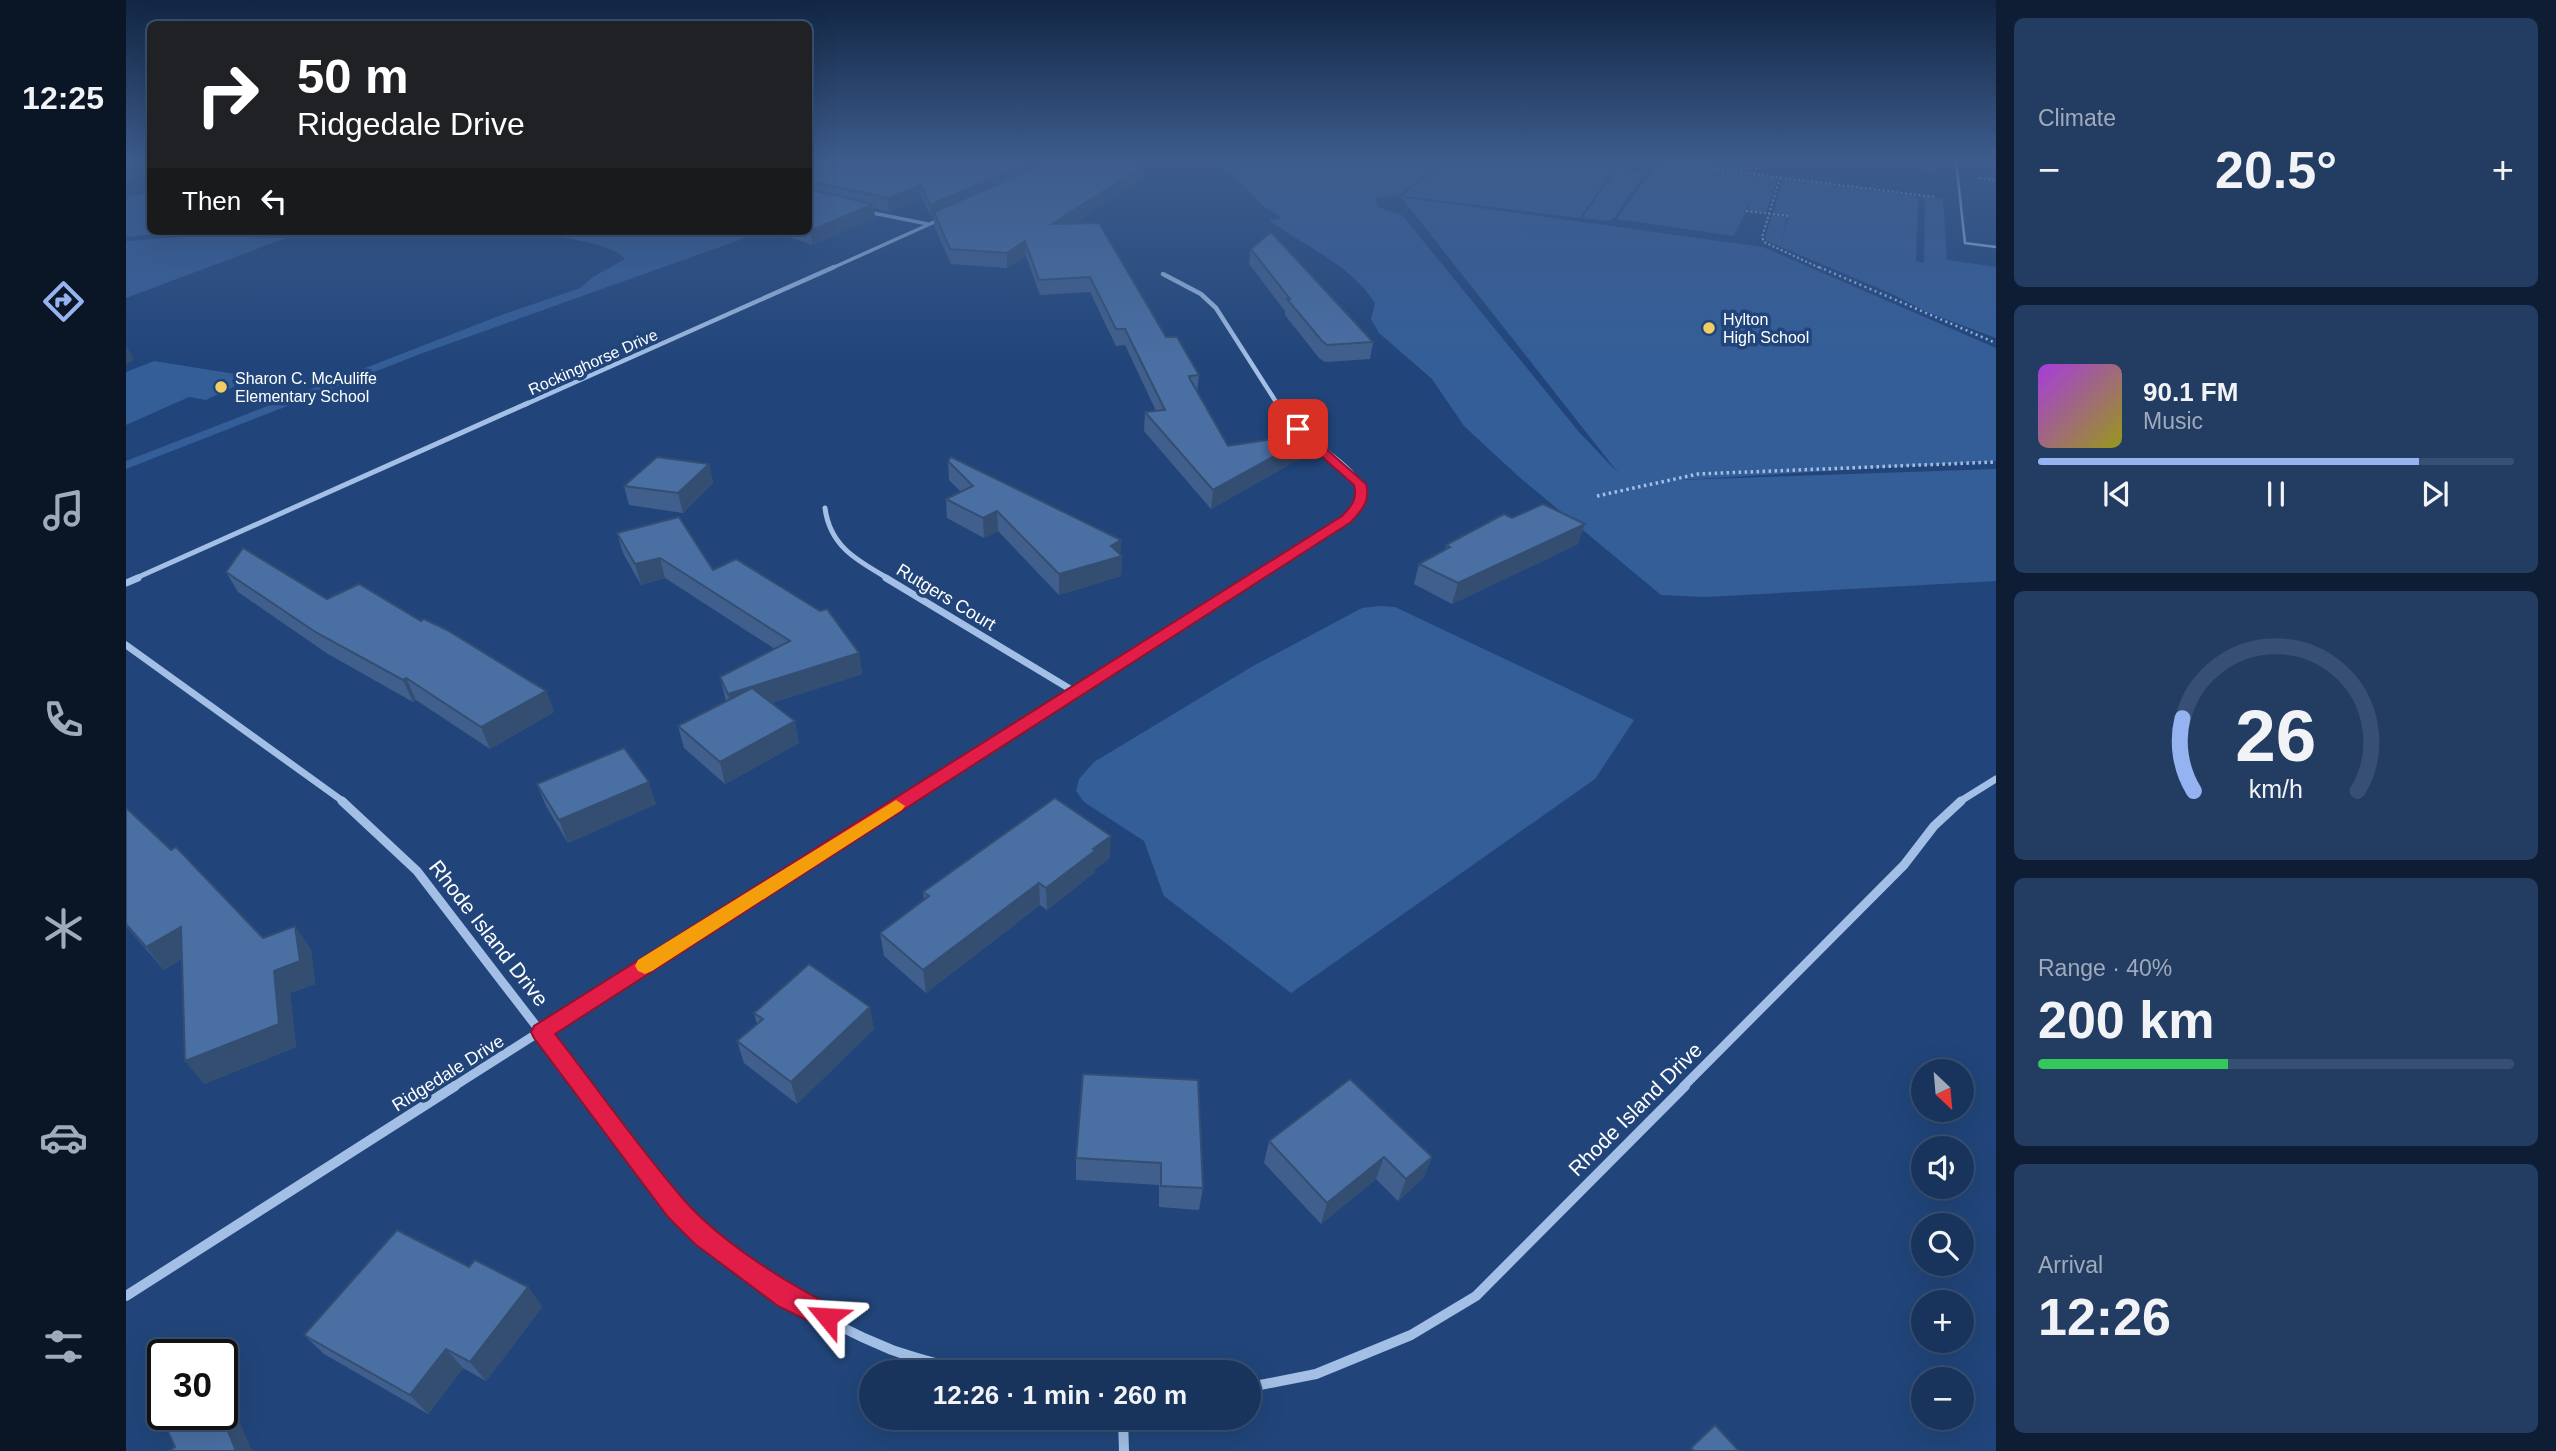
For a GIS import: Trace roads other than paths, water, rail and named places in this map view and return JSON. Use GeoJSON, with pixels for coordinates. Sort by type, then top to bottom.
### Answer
{"type":"FeatureCollection","features":[{"type":"Feature","properties":{"kind":"street","name":"Rockinghorse Drive"},"geometry":{"type":"LineString","coordinates":[[126,583],[921,229]]}},
{"type":"Feature","properties":{"kind":"street","name":"Ridgedale Drive"},"geometry":{"type":"LineString","coordinates":[[126,1296],[1346,519],[1359,506],[1362,498],[1360,484],[1354,476],[1312,443],[1286,416],[1216,309],[1201,294],[1163,274]]}},
{"type":"Feature","properties":{"kind":"street","name":"Rutgers Court"},"geometry":{"type":"LineString","coordinates":[[825,508],[827,530],[839,547],[852,557],[1075,692]]}},
{"type":"Feature","properties":{"kind":"street","name":"Rhode Island Drive"},"geometry":{"type":"LineString","coordinates":[[126,645],[172,681],[330,792],[368,823],[417,871],[676,1209],[704,1236],[798,1303],[888,1348],[928,1360]]}},
{"type":"Feature","properties":{"kind":"street","name":"Rhode Island Drive"},"geometry":{"type":"LineString","coordinates":[[1261,1385],[1316,1374],[1411,1335],[1476,1296],[1904,865],[1934,823],[1973,790],[1996,779]]}},
{"type":"Feature","properties":{"kind":"street"},"geometry":{"type":"LineString","coordinates":[[1123,1430],[1124,1451]]}},
{"type":"Feature","properties":{"kind":"lane"},"geometry":{"type":"LineString","coordinates":[[1963,229],[1965,243],[1996,247]]}},
{"type":"Feature","properties":{"kind":"place","name":"Hylton High School"},"geometry":{"type":"Point","coordinates":[1709,328]}},
{"type":"Feature","properties":{"kind":"place","name":"Sharon C. McAuliffe Elementary School"},"geometry":{"type":"Point","coordinates":[221,387]}}]}
